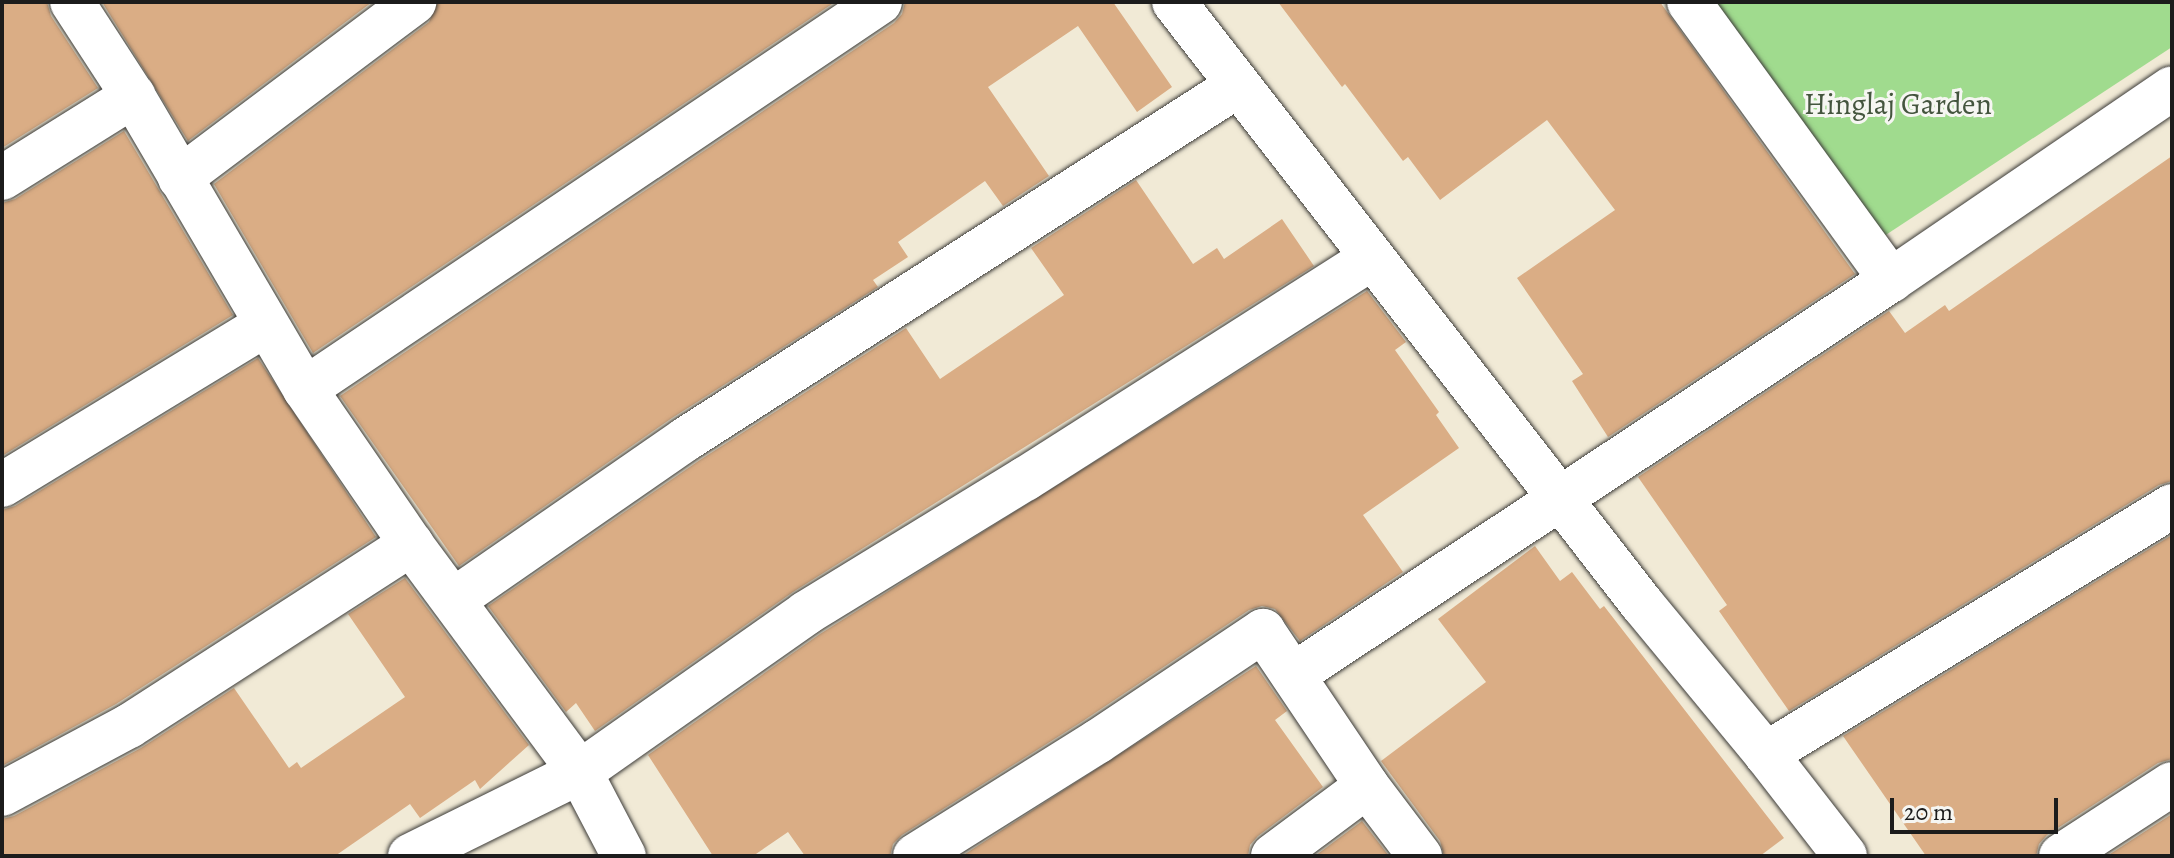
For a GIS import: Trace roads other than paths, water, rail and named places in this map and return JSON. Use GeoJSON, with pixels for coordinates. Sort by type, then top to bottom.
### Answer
{"type":"FeatureCollection","features":[{"type":"Feature","properties":{"kind":"street"},"geometry":{"type":"LineString","coordinates":[[72,2],[133,96],[305,389],[411,544],[455,599],[580,772],[624,856]]}},
{"type":"Feature","properties":{"kind":"street"},"geometry":{"type":"LineString","coordinates":[[180,178],[414,2]]}},
{"type":"Feature","properties":{"kind":"street"},"geometry":{"type":"LineString","coordinates":[[305,389],[880,2]]}},
{"type":"Feature","properties":{"kind":"street"},"geometry":{"type":"LineString","coordinates":[[1174,2],[1561,499],[1845,856]]}},
{"type":"Feature","properties":{"kind":"street"},"geometry":{"type":"LineString","coordinates":[[1689,2],[1891,280]]}},
{"type":"Feature","properties":{"kind":"street"},"geometry":{"type":"LineString","coordinates":[[455,599],[686,439],[1237,86]]}},
{"type":"Feature","properties":{"kind":"street"},"geometry":{"type":"LineString","coordinates":[[1293,675],[1891,280],[2172,88]]}},
{"type":"Feature","properties":{"kind":"street"},"geometry":{"type":"LineString","coordinates":[[2,178],[133,96]]}},
{"type":"Feature","properties":{"kind":"street"},"geometry":{"type":"LineString","coordinates":[[410,856],[580,772],[806,613],[972,513],[1372,258]]}},
{"type":"Feature","properties":{"kind":"street"},"geometry":{"type":"LineString","coordinates":[[2,485],[265,325]]}},
{"type":"Feature","properties":{"kind":"street"},"geometry":{"type":"LineString","coordinates":[[1766,754],[2172,506]]}},
{"type":"Feature","properties":{"kind":"street"},"geometry":{"type":"LineString","coordinates":[[2,794],[129,726],[411,544]]}},
{"type":"Feature","properties":{"kind":"street"},"geometry":{"type":"LineString","coordinates":[[915,856],[1097,742],[1263,631],[1367,786],[1420,856]]}},
{"type":"Feature","properties":{"kind":"street"},"geometry":{"type":"LineString","coordinates":[[2061,856],[2172,784]]}},
{"type":"Feature","properties":{"kind":"street"},"geometry":{"type":"LineString","coordinates":[[1273,856],[1367,786]]}},
{"type":"Feature","properties":{"kind":"park label","name":"Hinglaj Garden"},"geometry":{"type":"Point","coordinates":[1898,104]}}]}
